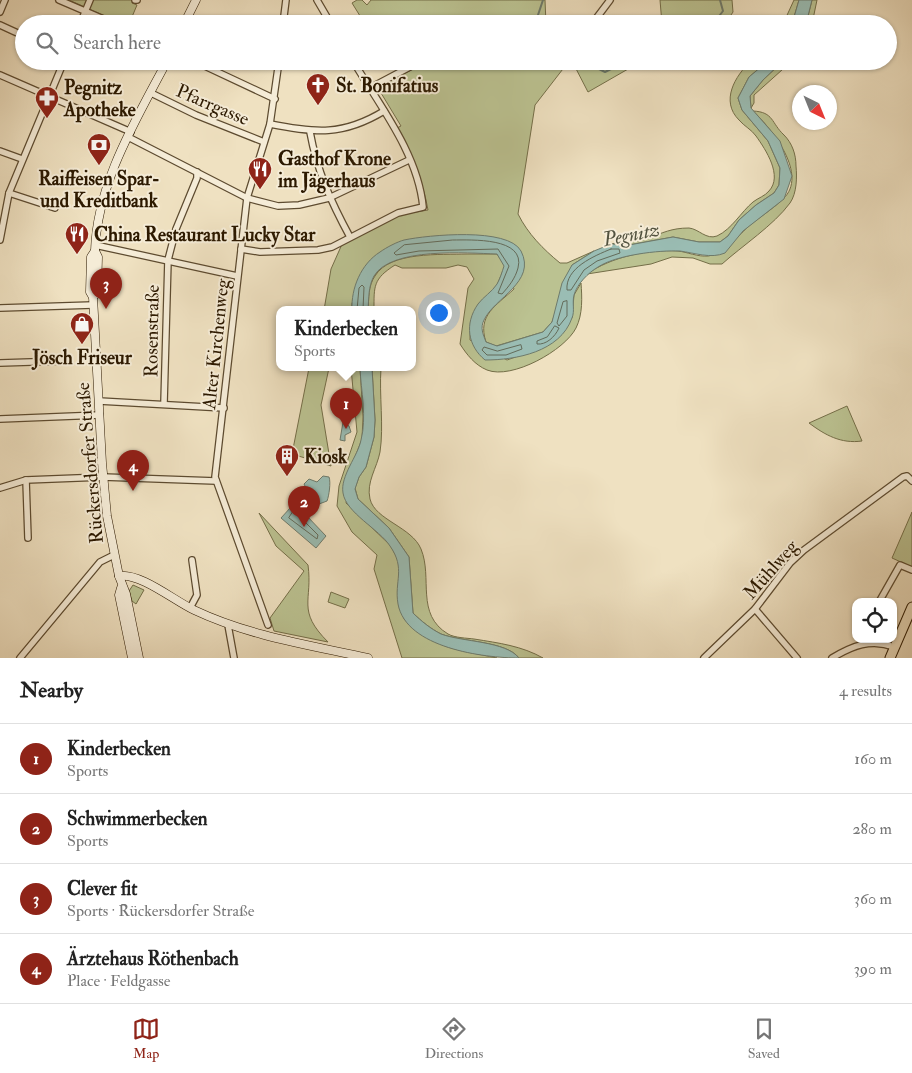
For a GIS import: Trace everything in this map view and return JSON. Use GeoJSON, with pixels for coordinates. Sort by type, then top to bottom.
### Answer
{"type":"FeatureCollection","features":[{"type":"Feature","properties":{"kind":"main road"},"geometry":{"type":"LineString","coordinates":[[188,15],[196,0]]}},
{"type":"Feature","properties":{"kind":"main road","name":"Rückersdorfer Straße"},"geometry":{"type":"LineString","coordinates":[[122,588],[114,555],[103,478],[93,301],[90,292],[91,257],[95,248],[105,195],[129,134],[162,70]]}},
{"type":"Feature","properties":{"kind":"main road"},"geometry":{"type":"LineString","coordinates":[[119,576],[133,576],[190,608],[228,625],[303,645],[368,658]]}},
{"type":"Feature","properties":{"kind":"main road"},"geometry":{"type":"LineString","coordinates":[[122,588],[119,595],[132,658]]}},
{"type":"Feature","properties":{"kind":"main road"},"geometry":{"type":"LineString","coordinates":[[122,588],[126,594],[139,658]]}},
{"type":"Feature","properties":{"kind":"main road"},"geometry":{"type":"LineString","coordinates":[[890,658],[910,618],[912,607]]}},
{"type":"Feature","properties":{"kind":"street"},"geometry":{"type":"LineString","coordinates":[[0,12],[5,0]]}},
{"type":"Feature","properties":{"kind":"street"},"geometry":{"type":"LineString","coordinates":[[59,0],[94,15]]}},
{"type":"Feature","properties":{"kind":"street"},"geometry":{"type":"LineString","coordinates":[[83,15],[90,0]]}},
{"type":"Feature","properties":{"kind":"street"},"geometry":{"type":"LineString","coordinates":[[284,15],[286,0]]}},
{"type":"Feature","properties":{"kind":"street"},"geometry":{"type":"LineString","coordinates":[[317,0],[326,15]]}},
{"type":"Feature","properties":{"kind":"street"},"geometry":{"type":"LineString","coordinates":[[600,15],[610,0]]}},
{"type":"Feature","properties":{"kind":"street"},"geometry":{"type":"LineString","coordinates":[[0,25],[15,32]]}},
{"type":"Feature","properties":{"kind":"street"},"geometry":{"type":"LineString","coordinates":[[0,240],[2,208],[60,70]]}},
{"type":"Feature","properties":{"kind":"street"},"geometry":{"type":"LineString","coordinates":[[213,70],[275,99]]}},
{"type":"Feature","properties":{"kind":"street","name":"Alter Kirchenweg"},"geometry":{"type":"LineString","coordinates":[[268,625],[216,481],[247,198],[270,124],[278,70]]}},
{"type":"Feature","properties":{"kind":"street"},"geometry":{"type":"LineString","coordinates":[[241,249],[260,252],[318,250],[332,247],[398,213],[423,207],[421,191],[409,160],[384,111],[359,70]]}},
{"type":"Feature","properties":{"kind":"street"},"geometry":{"type":"LineString","coordinates":[[370,88],[404,70]]}},
{"type":"Feature","properties":{"kind":"street"},"geometry":{"type":"LineString","coordinates":[[0,75],[129,134],[247,198],[278,206],[299,205],[329,198],[409,160]]}},
{"type":"Feature","properties":{"kind":"street","name":"Pfarrgasse"},"geometry":{"type":"LineString","coordinates":[[151,93],[196,115],[264,142]]}},
{"type":"Feature","properties":{"kind":"street"},"geometry":{"type":"LineString","coordinates":[[270,124],[310,132],[354,127],[384,111]]}},
{"type":"Feature","properties":{"kind":"street"},"geometry":{"type":"LineString","coordinates":[[310,132],[315,161],[329,198],[350,237]]}},
{"type":"Feature","properties":{"kind":"street"},"geometry":{"type":"LineString","coordinates":[[0,151],[22,159]]}},
{"type":"Feature","properties":{"kind":"street","name":"Rosenstraße"},"geometry":{"type":"LineString","coordinates":[[164,403],[168,260],[176,229],[197,178],[197,172]]}},
{"type":"Feature","properties":{"kind":"street"},"geometry":{"type":"LineString","coordinates":[[9,193],[55,208]]}},
{"type":"Feature","properties":{"kind":"street"},"geometry":{"type":"LineString","coordinates":[[95,248],[168,260],[237,276]]}},
{"type":"Feature","properties":{"kind":"street"},"geometry":{"type":"LineString","coordinates":[[0,308],[93,301]]}},
{"type":"Feature","properties":{"kind":"street"},"geometry":{"type":"LineString","coordinates":[[0,363],[62,361]]}},
{"type":"Feature","properties":{"kind":"street"},"geometry":{"type":"LineString","coordinates":[[99,401],[164,403],[224,408]]}},
{"type":"Feature","properties":{"kind":"street"},"geometry":{"type":"LineString","coordinates":[[0,419],[100,415]]}},
{"type":"Feature","properties":{"kind":"street","name":"Mühlweg"},"geometry":{"type":"LineString","coordinates":[[704,658],[755,609],[790,563],[804,550],[903,476],[907,476],[912,481]]}},
{"type":"Feature","properties":{"kind":"street"},"geometry":{"type":"LineString","coordinates":[[0,487],[26,480],[103,478],[216,481]]}},
{"type":"Feature","properties":{"kind":"street"},"geometry":{"type":"LineString","coordinates":[[26,480],[28,538]]}},
{"type":"Feature","properties":{"kind":"street"},"geometry":{"type":"LineString","coordinates":[[20,658],[100,562],[114,555]]}},
{"type":"Feature","properties":{"kind":"street"},"geometry":{"type":"LineString","coordinates":[[190,608],[196,595],[192,560]]}},
{"type":"Feature","properties":{"kind":"street"},"geometry":{"type":"LineString","coordinates":[[881,598],[900,565],[912,570]]}},
{"type":"Feature","properties":{"kind":"street"},"geometry":{"type":"LineString","coordinates":[[755,609],[797,658]]}},
{"type":"Feature","properties":{"kind":"street"},"geometry":{"type":"LineString","coordinates":[[228,625],[234,658]]}},
{"type":"Feature","properties":{"kind":"street"},"geometry":{"type":"LineString","coordinates":[[832,658],[858,643]]}},
{"type":"Feature","properties":{"kind":"street"},"geometry":{"type":"LineString","coordinates":[[875,643],[894,647]]}},
{"type":"Feature","properties":{"kind":"green space"},"geometry":{"type":"Polygon","coordinates":[[[69,0],[133,0],[132,3],[137,5],[133,15],[103,15],[69,0]]]}},
{"type":"Feature","properties":{"kind":"green space"},"geometry":{"type":"Polygon","coordinates":[[[357,0],[362,0],[367,5],[371,0],[545,0],[546,15],[359,15],[352,3],[357,0]]]}},
{"type":"Feature","properties":{"kind":"green space"},"geometry":{"type":"Polygon","coordinates":[[[660,0],[732,0],[733,12],[731,15],[661,15],[660,0]]]}},
{"type":"Feature","properties":{"kind":"green space"},"geometry":{"type":"Polygon","coordinates":[[[794,0],[799,0],[795,15],[787,15],[794,0]]]}},
{"type":"Feature","properties":{"kind":"green space"},"geometry":{"type":"Polygon","coordinates":[[[812,0],[817,0],[814,15],[808,15],[812,0]]]}},
{"type":"Feature","properties":{"kind":"green space"},"geometry":{"type":"Polygon","coordinates":[[[411,70],[562,70],[535,105],[518,214],[536,241],[560,263],[567,263],[594,251],[572,265],[552,322],[543,332],[496,346],[486,342],[484,325],[486,318],[495,306],[514,289],[497,238],[450,236],[403,241],[352,303],[352,306],[325,306],[331,269],[343,242],[398,215],[428,210],[419,178],[397,128],[401,126],[378,88],[411,70]]]}},
{"type":"Feature","properties":{"kind":"green space"},"geometry":{"type":"Polygon","coordinates":[[[577,70],[626,70],[588,92],[577,70]]]}},
{"type":"Feature","properties":{"kind":"green space"},"geometry":{"type":"Polygon","coordinates":[[[743,70],[757,70],[749,77],[738,98],[742,110],[768,141],[780,168],[779,185],[774,193],[739,220],[728,236],[720,242],[699,242],[673,237],[629,245],[611,244],[644,240],[667,231],[683,228],[693,229],[709,237],[717,236],[732,225],[753,202],[769,191],[773,185],[774,171],[768,156],[754,134],[733,113],[731,105],[732,89],[743,70]]]}},
{"type":"Feature","properties":{"kind":"green space"},"geometry":{"type":"Polygon","coordinates":[[[774,70],[782,70],[754,95],[754,103],[751,108],[750,96],[774,70]]]}},
{"type":"Feature","properties":{"kind":"green space"},"geometry":{"type":"Polygon","coordinates":[[[753,111],[765,113],[769,116],[789,142],[795,157],[796,180],[794,195],[790,203],[775,219],[722,264],[710,264],[693,258],[672,257],[651,264],[587,274],[618,259],[654,251],[678,251],[704,256],[714,254],[725,248],[783,199],[790,189],[792,178],[790,165],[778,140],[753,111]]]}},
{"type":"Feature","properties":{"kind":"green space"},"geometry":{"type":"Polygon","coordinates":[[[497,254],[505,266],[497,285],[474,314],[470,329],[470,340],[507,360],[524,354],[572,318],[574,295],[581,283],[581,311],[576,328],[570,337],[550,354],[523,367],[498,372],[487,370],[479,365],[468,356],[460,344],[468,288],[474,279],[467,267],[458,265],[446,268],[402,268],[395,265],[379,279],[375,289],[374,306],[368,306],[371,284],[382,268],[404,258],[430,255],[497,254]]]}},
{"type":"Feature","properties":{"kind":"green space"},"geometry":{"type":"Polygon","coordinates":[[[308,371],[328,371],[321,405],[331,466],[292,454],[308,371]]]}},
{"type":"Feature","properties":{"kind":"green space"},"geometry":{"type":"Polygon","coordinates":[[[351,371],[360,371],[363,417],[362,439],[355,457],[346,503],[390,545],[399,561],[404,619],[437,643],[458,650],[497,658],[402,658],[374,569],[377,555],[352,532],[337,506],[339,486],[357,432],[351,371]]]}},
{"type":"Feature","properties":{"kind":"green space"},"geometry":{"type":"Polygon","coordinates":[[[372,371],[381,371],[382,432],[379,458],[369,487],[370,499],[379,513],[410,535],[421,549],[426,572],[428,606],[438,626],[448,634],[457,637],[510,645],[543,658],[519,658],[513,652],[504,648],[441,634],[426,625],[413,613],[409,557],[389,528],[358,499],[355,488],[359,477],[366,467],[374,437],[372,371]]]}},
{"type":"Feature","properties":{"kind":"green space"},"geometry":{"type":"Polygon","coordinates":[[[847,406],[862,441],[854,442],[834,438],[809,423],[847,406]]]}},
{"type":"Feature","properties":{"kind":"green space"},"geometry":{"type":"Polygon","coordinates":[[[912,512],[912,567],[892,558],[912,512]]]}},
{"type":"Feature","properties":{"kind":"green space"},"geometry":{"type":"Polygon","coordinates":[[[259,513],[308,565],[309,613],[312,622],[328,642],[274,631],[270,618],[304,571],[276,546],[259,513]]]}},
{"type":"Feature","properties":{"kind":"green space"},"geometry":{"type":"Polygon","coordinates":[[[133,585],[144,590],[136,604],[132,601],[129,591],[133,585]]]}},
{"type":"Feature","properties":{"kind":"green space"},"geometry":{"type":"Polygon","coordinates":[[[331,592],[349,599],[345,608],[328,602],[331,592]]]}},
{"type":"Feature","properties":{"kind":"water"},"geometry":{"type":"Polygon","coordinates":[[[799,0],[812,0],[808,15],[795,15],[799,0]]]}},
{"type":"Feature","properties":{"kind":"water"},"geometry":{"type":"Polygon","coordinates":[[[757,70],[774,70],[750,96],[751,108],[780,141],[792,176],[784,199],[743,231],[725,253],[709,256],[680,251],[661,251],[626,256],[606,263],[590,272],[583,279],[574,295],[572,318],[566,330],[558,339],[536,352],[497,360],[485,360],[479,354],[472,341],[470,327],[471,319],[480,301],[495,287],[502,273],[504,266],[497,254],[431,254],[396,260],[383,267],[374,276],[370,288],[368,306],[352,306],[355,285],[367,263],[392,245],[404,240],[431,236],[467,235],[501,238],[513,243],[521,251],[524,262],[523,272],[519,281],[489,312],[482,326],[486,342],[497,346],[543,332],[552,322],[562,283],[572,265],[594,251],[611,244],[629,245],[673,237],[699,242],[720,242],[728,236],[739,220],[774,193],[779,185],[780,168],[768,141],[742,110],[738,98],[749,77],[757,70]]]}},
{"type":"Feature","properties":{"kind":"water"},"geometry":{"type":"Polygon","coordinates":[[[360,371],[372,371],[374,437],[366,467],[359,477],[355,489],[358,499],[389,528],[409,557],[413,613],[426,625],[441,634],[504,648],[513,652],[519,658],[486,656],[448,648],[415,631],[404,619],[398,604],[399,568],[395,554],[385,540],[350,507],[343,493],[344,480],[359,446],[363,431],[364,413],[360,371]]]}},
{"type":"Feature","properties":{"kind":"water"},"geometry":{"type":"Polygon","coordinates":[[[343,422],[349,426],[351,432],[345,435],[345,441],[340,440],[343,422]]]}},
{"type":"Feature","properties":{"kind":"water"},"geometry":{"type":"Polygon","coordinates":[[[323,476],[329,477],[329,493],[327,501],[319,504],[312,500],[304,484],[309,479],[317,482],[323,476]]]}},
{"type":"Feature","properties":{"kind":"water"},"geometry":{"type":"Polygon","coordinates":[[[294,498],[307,499],[305,514],[326,536],[316,548],[281,518],[291,507],[294,498]]]}},
{"type":"Feature","properties":{"kind":"waterway"},"geometry":{"type":"LineString","coordinates":[[538,15],[543,0]]}},
{"type":"Feature","properties":{"kind":"waterway"},"geometry":{"type":"LineString","coordinates":[[720,0],[723,11],[720,15]]}},
{"type":"Feature","properties":{"kind":"waterway"},"geometry":{"type":"LineString","coordinates":[[601,70],[605,72],[609,70]]}},
{"type":"Feature","properties":{"kind":"place","name":"St. Bonifatius"},"geometry":{"type":"Point","coordinates":[318,106]}},
{"type":"Feature","properties":{"kind":"place","name":"Pegnitz Apotheke"},"geometry":{"type":"Point","coordinates":[47,119]}},
{"type":"Feature","properties":{"kind":"place","name":"Raiffeisen Spar- und Kreditbank"},"geometry":{"type":"Point","coordinates":[99,166]}},
{"type":"Feature","properties":{"kind":"place","name":"Gasthof Krone im Jägerhaus"},"geometry":{"type":"Point","coordinates":[260,190]}},
{"type":"Feature","properties":{"kind":"place","name":"China Restaurant Lucky Star"},"geometry":{"type":"Point","coordinates":[77,255]}},
{"type":"Feature","properties":{"kind":"place","name":"Clever fit"},"geometry":{"type":"Point","coordinates":[106,309]}},
{"type":"Feature","properties":{"kind":"place","name":"Jösch Friseur"},"geometry":{"type":"Point","coordinates":[82,345]}},
{"type":"Feature","properties":{"kind":"place","name":"Kinderbecken"},"geometry":{"type":"Point","coordinates":[346,429]}},
{"type":"Feature","properties":{"kind":"place","name":"Kiosk"},"geometry":{"type":"Point","coordinates":[287,477]}},
{"type":"Feature","properties":{"kind":"place","name":"Ärztehaus Röthenbach"},"geometry":{"type":"Point","coordinates":[133,491]}},
{"type":"Feature","properties":{"kind":"place","name":"Schwimmerbecken"},"geometry":{"type":"Point","coordinates":[304,527]}},
{"type":"Feature","properties":{"kind":"water label","name":"Pegnitz"},"geometry":{"type":"Point","coordinates":[631,234]}}]}
